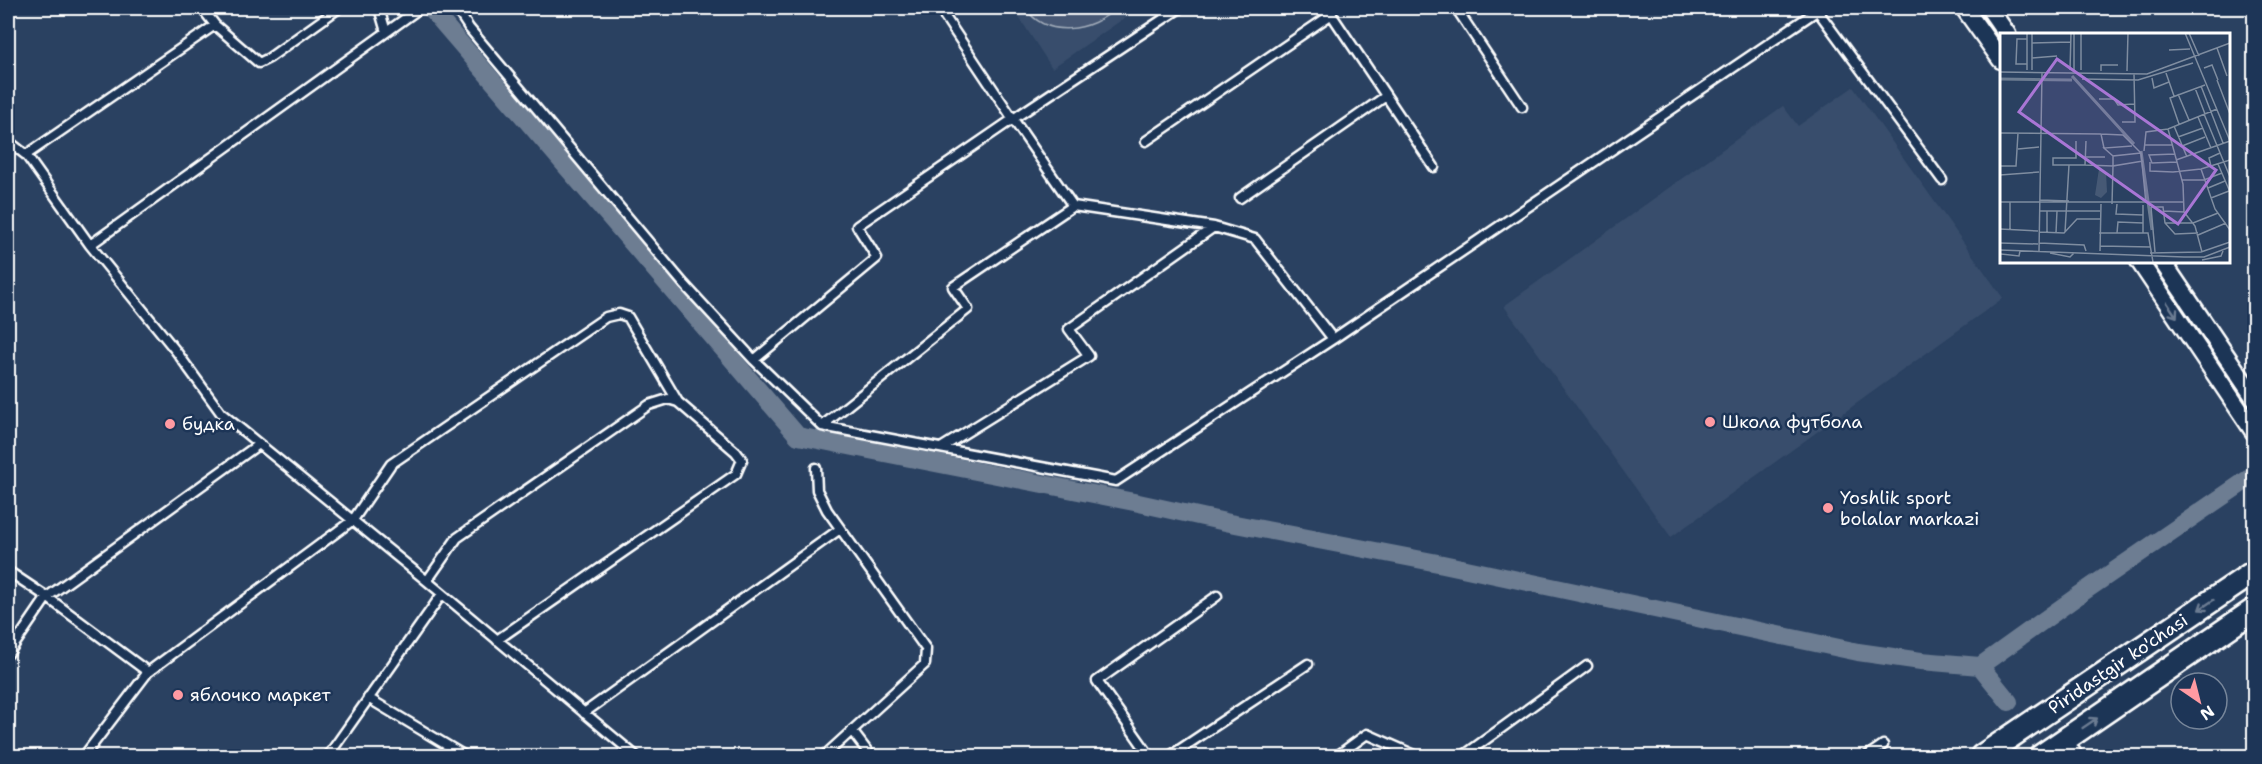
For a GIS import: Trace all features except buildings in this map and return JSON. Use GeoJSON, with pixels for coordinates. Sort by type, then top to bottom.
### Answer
{"type":"FeatureCollection","features":[{"type":"Feature","properties":{"kind":"main road","name":"Piridastgir ko'chasi"},"geometry":{"type":"LineString","coordinates":[[1982,756],[2013,748],[2254,572]]}},
{"type":"Feature","properties":{"kind":"main road","name":"Piridastgir ko'chasi"},"geometry":{"type":"LineString","coordinates":[[2041,756],[2069,749],[2254,610]]}},
{"type":"Feature","properties":{"kind":"street"},"geometry":{"type":"LineString","coordinates":[[1964,8],[2000,59]]}},
{"type":"Feature","properties":{"kind":"street"},"geometry":{"type":"LineString","coordinates":[[1989,8],[2006,33]]}},
{"type":"Feature","properties":{"kind":"street"},"geometry":{"type":"LineString","coordinates":[[2140,262],[2254,432]]}},
{"type":"Feature","properties":{"kind":"street"},"geometry":{"type":"LineString","coordinates":[[2163,262],[2254,397]]}},
{"type":"Feature","properties":{"kind":"lane"},"geometry":{"type":"LineString","coordinates":[[202,8],[214,25],[259,63],[339,8]]}},
{"type":"Feature","properties":{"kind":"lane"},"geometry":{"type":"LineString","coordinates":[[379,8],[386,32]]}},
{"type":"Feature","properties":{"kind":"lane"},"geometry":{"type":"LineString","coordinates":[[90,245],[420,8]]}},
{"type":"Feature","properties":{"kind":"lane"},"geometry":{"type":"LineString","coordinates":[[456,8],[469,28],[682,283],[754,360],[822,426],[1116,480],[1333,339],[1819,9],[1942,180]]}},
{"type":"Feature","properties":{"kind":"lane"},"geometry":{"type":"LineString","coordinates":[[939,8],[1073,206]]}},
{"type":"Feature","properties":{"kind":"lane"},"geometry":{"type":"LineString","coordinates":[[754,360],[877,258],[857,226],[1180,8]]}},
{"type":"Feature","properties":{"kind":"lane"},"geometry":{"type":"LineString","coordinates":[[1456,8],[1522,107]]}},
{"type":"Feature","properties":{"kind":"lane"},"geometry":{"type":"LineString","coordinates":[[1146,141],[1330,11],[1434,167]]}},
{"type":"Feature","properties":{"kind":"lane"},"geometry":{"type":"LineString","coordinates":[[26,155],[214,25]]}},
{"type":"Feature","properties":{"kind":"lane"},"geometry":{"type":"LineString","coordinates":[[1240,198],[1386,96]]}},
{"type":"Feature","properties":{"kind":"lane"},"geometry":{"type":"LineString","coordinates":[[8,141],[26,155],[90,245],[176,351],[220,413],[427,581],[636,756]]}},
{"type":"Feature","properties":{"kind":"lane"},"geometry":{"type":"LineString","coordinates":[[822,426],[968,309],[953,287],[1073,206],[1214,227],[1255,239],[1333,339]]}},
{"type":"Feature","properties":{"kind":"lane"},"geometry":{"type":"LineString","coordinates":[[941,448],[1089,356],[1069,329],[1214,227]]}},
{"type":"Feature","properties":{"kind":"lane"},"geometry":{"type":"LineString","coordinates":[[84,756],[148,672],[353,520],[391,464],[606,317],[619,314],[628,317],[678,402],[736,452],[742,460],[736,474],[497,640]]}},
{"type":"Feature","properties":{"kind":"lane"},"geometry":{"type":"LineString","coordinates":[[427,581],[457,538],[650,405],[668,399],[678,402]]}},
{"type":"Feature","properties":{"kind":"lane"},"geometry":{"type":"LineString","coordinates":[[8,654],[47,597],[259,444]]}},
{"type":"Feature","properties":{"kind":"lane"},"geometry":{"type":"LineString","coordinates":[[816,468],[818,490],[827,510],[927,649],[926,664],[824,756]]}},
{"type":"Feature","properties":{"kind":"lane"},"geometry":{"type":"LineString","coordinates":[[584,713],[840,528]]}},
{"type":"Feature","properties":{"kind":"lane"},"geometry":{"type":"LineString","coordinates":[[8,571],[148,672]]}},
{"type":"Feature","properties":{"kind":"lane"},"geometry":{"type":"LineString","coordinates":[[328,756],[442,594]]}},
{"type":"Feature","properties":{"kind":"lane"},"geometry":{"type":"LineString","coordinates":[[1150,756],[1097,681],[1217,596]]}},
{"type":"Feature","properties":{"kind":"lane"},"geometry":{"type":"LineString","coordinates":[[1170,756],[1308,664]]}},
{"type":"Feature","properties":{"kind":"lane"},"geometry":{"type":"LineString","coordinates":[[1463,756],[1587,666]]}},
{"type":"Feature","properties":{"kind":"lane"},"geometry":{"type":"LineString","coordinates":[[368,698],[465,756]]}},
{"type":"Feature","properties":{"kind":"lane"},"geometry":{"type":"LineString","coordinates":[[852,731],[871,756]]}},
{"type":"Feature","properties":{"kind":"lane"},"geometry":{"type":"LineString","coordinates":[[1337,756],[1367,734],[1417,756]]}},
{"type":"Feature","properties":{"kind":"lane"},"geometry":{"type":"LineString","coordinates":[[1867,756],[1883,745]]}},
{"type":"Feature","properties":{"kind":"shaded area"},"geometry":{"type":"Polygon","coordinates":[[[1013,8],[1139,8],[1052,68],[1013,8]]]}},
{"type":"Feature","properties":{"kind":"shaded area"},"geometry":{"type":"Polygon","coordinates":[[[1025,8],[1116,8],[1094,22],[1069,29],[1045,24],[1034,18],[1025,8]]]}},
{"type":"Feature","properties":{"kind":"shaded area","name":"Школа футбола"},"geometry":{"type":"Polygon","coordinates":[[[1853,87],[2003,298],[1671,537],[1504,306],[1783,106],[1798,126],[1853,87]]]}},
{"type":"Feature","properties":{"kind":"waterway"},"geometry":{"type":"LineString","coordinates":[[430,8],[798,436],[1443,564],[1858,652],[1980,666],[2009,702]]}},
{"type":"Feature","properties":{"kind":"waterway"},"geometry":{"type":"LineString","coordinates":[[1980,666],[2254,475]]}},
{"type":"Feature","properties":{"kind":"place","name":"Школа футбола"},"geometry":{"type":"Point","coordinates":[1710,422]}},
{"type":"Feature","properties":{"kind":"place","name":"будка"},"geometry":{"type":"Point","coordinates":[170,424]}},
{"type":"Feature","properties":{"kind":"place","name":"Yoshlik sport bolalar markazi"},"geometry":{"type":"Point","coordinates":[1828,508]}},
{"type":"Feature","properties":{"kind":"place","name":"яблочко маркет"},"geometry":{"type":"Point","coordinates":[178,695]}}]}
